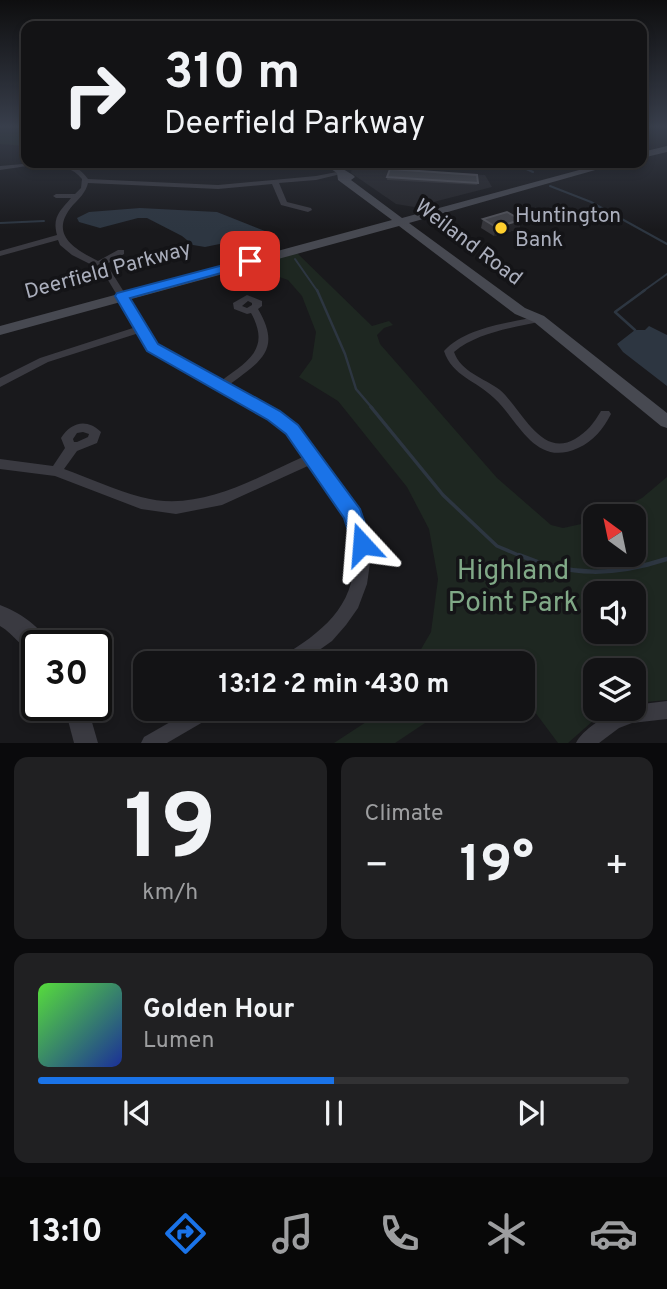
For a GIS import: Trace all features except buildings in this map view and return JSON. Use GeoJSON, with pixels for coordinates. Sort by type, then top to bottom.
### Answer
{"type":"FeatureCollection","features":[{"type":"Feature","properties":{"kind":"main road","name":"Weiland Road"},"geometry":{"type":"LineString","coordinates":[[334,168],[342,173],[342,178],[428,233],[530,307],[539,319],[667,422]]}},
{"type":"Feature","properties":{"kind":"main road","name":"Deerfield Parkway"},"geometry":{"type":"LineString","coordinates":[[0,323],[120,293],[575,168]]}},
{"type":"Feature","properties":{"kind":"main road","name":"Deerfield Parkway"},"geometry":{"type":"LineString","coordinates":[[401,217],[435,211],[596,168]]}},
{"type":"Feature","properties":{"kind":"main road"},"geometry":{"type":"LineString","coordinates":[[428,233],[424,220],[435,211]]}},
{"type":"Feature","properties":{"kind":"main road","name":"Weiland Road"},"geometry":{"type":"LineString","coordinates":[[401,217],[520,311],[539,319]]}},
{"type":"Feature","properties":{"kind":"main road","name":"Deerfield Parkway"},"geometry":{"type":"LineString","coordinates":[[0,331],[120,293]]}},
{"type":"Feature","properties":{"kind":"street"},"geometry":{"type":"LineString","coordinates":[[0,168],[21,165]]}},
{"type":"Feature","properties":{"kind":"street"},"geometry":{"type":"LineString","coordinates":[[74,168],[85,181],[218,187],[275,183],[342,173]]}},
{"type":"Feature","properties":{"kind":"street"},"geometry":{"type":"LineString","coordinates":[[127,182],[135,173]]}},
{"type":"Feature","properties":{"kind":"street"},"geometry":{"type":"LineString","coordinates":[[218,187],[219,178]]}},
{"type":"Feature","properties":{"kind":"street"},"geometry":{"type":"LineString","coordinates":[[85,181],[60,218],[60,237],[75,253],[100,264],[109,272],[153,347],[285,423],[353,515],[362,544],[356,596],[332,632],[308,651]]}},
{"type":"Feature","properties":{"kind":"street"},"geometry":{"type":"LineString","coordinates":[[275,183],[284,203],[308,210]]}},
{"type":"Feature","properties":{"kind":"street"},"geometry":{"type":"LineString","coordinates":[[56,196],[76,196]]}},
{"type":"Feature","properties":{"kind":"street"},"geometry":{"type":"LineString","coordinates":[[0,254],[60,237]]}},
{"type":"Feature","properties":{"kind":"street"},"geometry":{"type":"LineString","coordinates":[[100,264],[121,253]]}},
{"type":"Feature","properties":{"kind":"street"},"geometry":{"type":"LineString","coordinates":[[221,386],[264,348],[266,334],[253,309]]}},
{"type":"Feature","properties":{"kind":"street"},"geometry":{"type":"LineString","coordinates":[[539,319],[458,344],[449,352],[450,356],[460,368],[498,396],[532,435],[550,448],[569,449],[598,431],[605,414]]}},
{"type":"Feature","properties":{"kind":"street"},"geometry":{"type":"LineString","coordinates":[[0,383],[44,360],[141,329]]}},
{"type":"Feature","properties":{"kind":"street"},"geometry":{"type":"LineString","coordinates":[[56,471],[73,447]]}},
{"type":"Feature","properties":{"kind":"street"},"geometry":{"type":"LineString","coordinates":[[0,464],[56,471],[141,503],[176,508],[218,501],[313,458]]}},
{"type":"Feature","properties":{"kind":"street"},"geometry":{"type":"LineString","coordinates":[[0,615],[22,630]]}},
{"type":"Feature","properties":{"kind":"street"},"geometry":{"type":"LineString","coordinates":[[585,743],[610,722],[622,717],[634,713],[667,710]]}},
{"type":"Feature","properties":{"kind":"street"},"geometry":{"type":"LineString","coordinates":[[80,721],[86,743]]}},
{"type":"Feature","properties":{"kind":"street"},"geometry":{"type":"LineString","coordinates":[[150,743],[188,721]]}},
{"type":"Feature","properties":{"kind":"shaded area"},"geometry":{"type":"Polygon","coordinates":[[[352,168],[485,175],[492,187],[414,207],[396,204],[351,173],[352,168]]]}},
{"type":"Feature","properties":{"kind":"green space","name":"Highland Point Park"},"geometry":{"type":"Polygon","coordinates":[[[296,252],[372,326],[389,321],[393,325],[384,328],[377,335],[380,344],[497,478],[551,525],[563,528],[583,524],[583,567],[646,567],[646,504],[631,504],[667,477],[667,700],[646,702],[646,658],[583,658],[583,721],[593,721],[568,743],[558,743],[535,712],[535,651],[420,651],[431,632],[438,579],[429,529],[407,487],[338,401],[299,377],[312,359],[316,332],[302,296],[288,280],[245,265],[296,252]]]}},
{"type":"Feature","properties":{"kind":"green space"},"geometry":{"type":"Polygon","coordinates":[[[368,721],[428,721],[395,743],[334,743],[368,721]]]}},
{"type":"Feature","properties":{"kind":"water"},"geometry":{"type":"Polygon","coordinates":[[[140,208],[217,212],[270,233],[270,236],[205,247],[193,245],[182,236],[147,218],[100,228],[79,222],[77,218],[89,212],[140,208]]]}},
{"type":"Feature","properties":{"kind":"water"},"geometry":{"type":"Polygon","coordinates":[[[649,326],[667,335],[667,386],[623,352],[617,344],[635,330],[645,330],[649,326]]]}},
{"type":"Feature","properties":{"kind":"waterway"},"geometry":{"type":"LineString","coordinates":[[524,168],[533,172]]}},
{"type":"Feature","properties":{"kind":"waterway"},"geometry":{"type":"LineString","coordinates":[[550,186],[591,202],[667,244]]}},
{"type":"Feature","properties":{"kind":"waterway"},"geometry":{"type":"LineString","coordinates":[[0,223],[44,221]]}},
{"type":"Feature","properties":{"kind":"waterway"},"geometry":{"type":"LineString","coordinates":[[266,236],[271,240]]}},
{"type":"Feature","properties":{"kind":"waterway"},"geometry":{"type":"LineString","coordinates":[[295,259],[318,292]]}},
{"type":"Feature","properties":{"kind":"waterway"},"geometry":{"type":"LineString","coordinates":[[642,292],[667,274]]}},
{"type":"Feature","properties":{"kind":"waterway"},"geometry":{"type":"LineString","coordinates":[[635,330],[615,312],[645,290]]}},
{"type":"Feature","properties":{"kind":"waterway"},"geometry":{"type":"LineString","coordinates":[[318,292],[345,354],[356,389],[373,409]]}},
{"type":"Feature","properties":{"kind":"waterway"},"geometry":{"type":"LineString","coordinates":[[371,407],[443,495],[497,546],[523,557]]}},
{"type":"Feature","properties":{"kind":"waterway"},"geometry":{"type":"LineString","coordinates":[[519,555],[556,567],[593,572],[629,569],[667,559]]}},
{"type":"Feature","properties":{"kind":"place","name":"Huntington Bank"},"geometry":{"type":"Point","coordinates":[501,228]}},
{"type":"Feature","properties":{"kind":"route"},"geometry":{"type":"LineString","coordinates":[[250,261],[122,296],[153,347],[292,429],[353,515],[362,544]]}}]}
